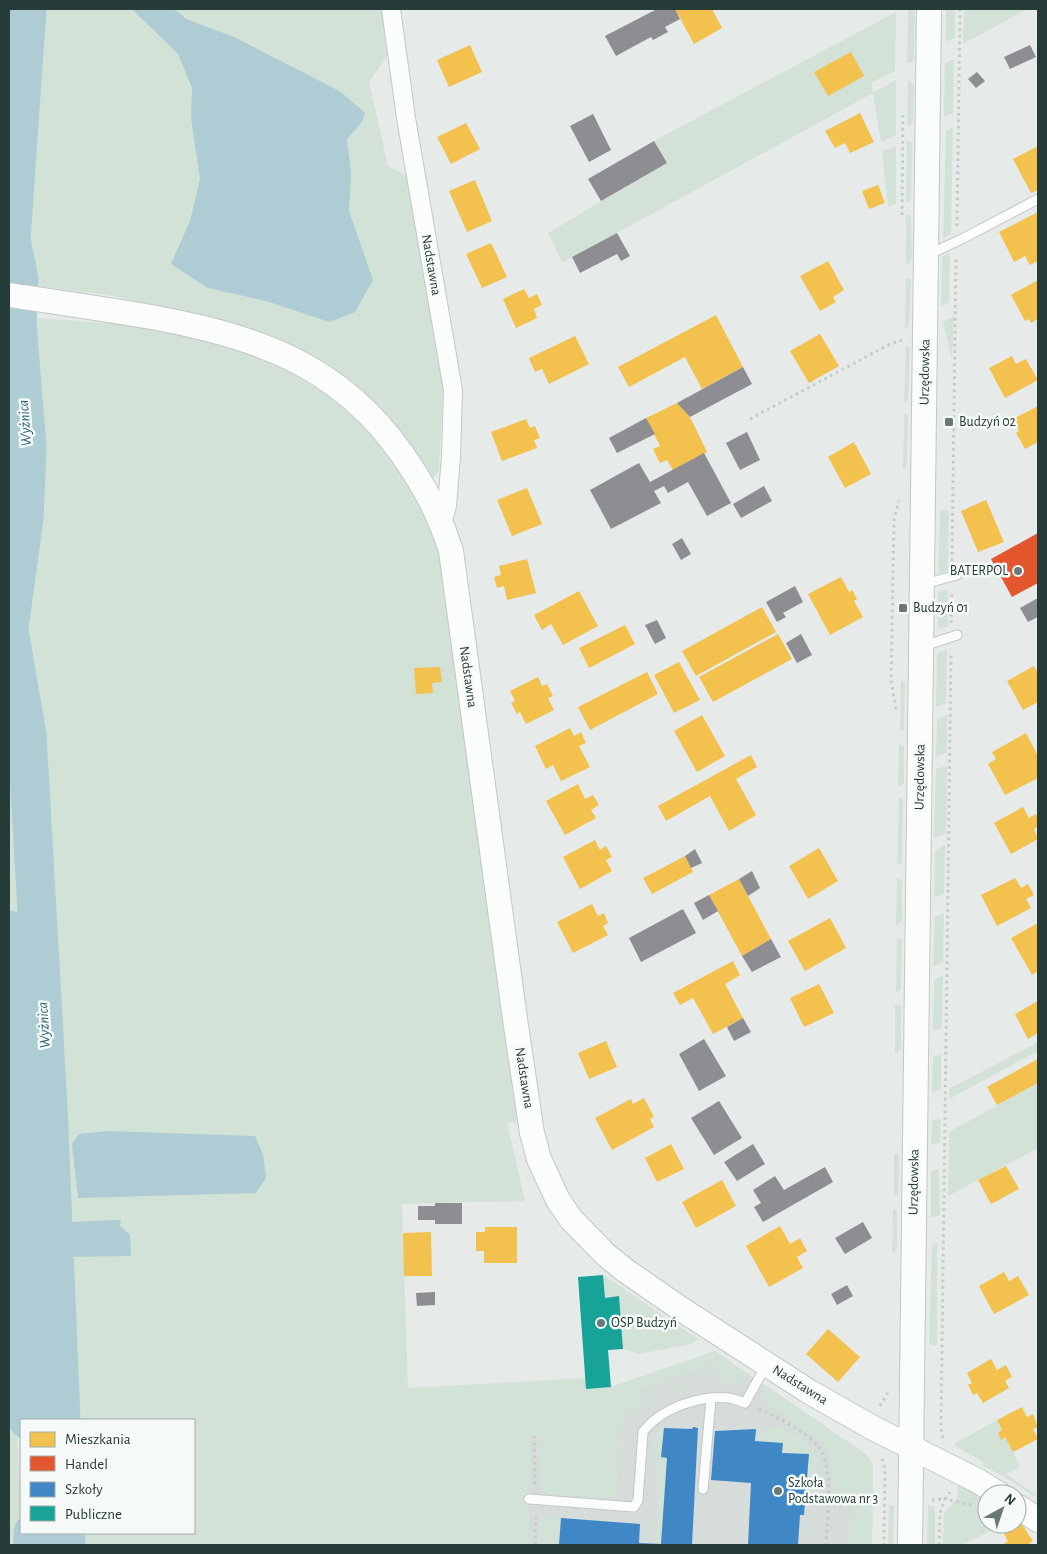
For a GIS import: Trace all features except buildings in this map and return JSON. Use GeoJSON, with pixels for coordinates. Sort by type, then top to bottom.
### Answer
{"type":"FeatureCollection","features":[{"type":"Feature","properties":{"kind":"street","name":"Nadstawna"},"geometry":{"type":"LineString","coordinates":[[391,9],[406,118],[453,390],[447,506],[442,523]]}},
{"type":"Feature","properties":{"kind":"street","name":"Urzędowska"},"geometry":{"type":"LineString","coordinates":[[910,1545],[930,9]]}},
{"type":"Feature","properties":{"kind":"street","name":"Nadstawna"},"geometry":{"type":"LineString","coordinates":[[9,295],[201,327],[259,344],[306,366],[344,391],[374,419],[394,442],[429,496],[442,523],[451,551],[532,1133],[538,1159],[554,1193],[571,1219],[606,1255],[665,1298],[808,1391],[874,1420],[910,1447],[983,1484]]}},
{"type":"Feature","properties":{"kind":"street"},"geometry":{"type":"LineString","coordinates":[[1027,1513],[1038,1520]]}},
{"type":"Feature","properties":{"kind":"lane"},"geometry":{"type":"LineString","coordinates":[[926,255],[957,242],[1038,199]]}},
{"type":"Feature","properties":{"kind":"lane"},"geometry":{"type":"LineString","coordinates":[[922,585],[955,575]]}},
{"type":"Feature","properties":{"kind":"lane"},"geometry":{"type":"LineString","coordinates":[[921,647],[954,636]]}},
{"type":"Feature","properties":{"kind":"lane"},"geometry":{"type":"LineString","coordinates":[[530,1499],[634,1507],[638,1500],[643,1432],[658,1416],[689,1403],[730,1398],[745,1403],[767,1364]]}},
{"type":"Feature","properties":{"kind":"lane"},"geometry":{"type":"LineString","coordinates":[[703,1489],[711,1399]]}},
{"type":"Feature","properties":{"kind":"path"},"geometry":{"type":"LineString","coordinates":[[946,1444],[941,1427],[941,1412],[955,575],[960,9]]}},
{"type":"Feature","properties":{"kind":"path"},"geometry":{"type":"LineString","coordinates":[[902,221],[903,104]]}},
{"type":"Feature","properties":{"kind":"path"},"geometry":{"type":"LineString","coordinates":[[901,330],[901,350]]}},
{"type":"Feature","properties":{"kind":"path"},"geometry":{"type":"LineString","coordinates":[[750,419],[892,343],[926,334]]}},
{"type":"Feature","properties":{"kind":"path"},"geometry":{"type":"LineString","coordinates":[[897,716],[891,680],[894,520],[899,502],[899,493]]}},
{"type":"Feature","properties":{"kind":"path"},"geometry":{"type":"LineString","coordinates":[[884,1545],[885,1469],[882,1458],[872,1445],[874,1420],[887,1394],[887,1385]]}},
{"type":"Feature","properties":{"kind":"path"},"geometry":{"type":"LineString","coordinates":[[745,1403],[805,1435],[818,1446],[825,1460],[829,1489],[826,1545]]}},
{"type":"Feature","properties":{"kind":"path"},"geometry":{"type":"LineString","coordinates":[[939,1545],[940,1513],[949,1495],[951,1485]]}},
{"type":"Feature","properties":{"kind":"path"},"geometry":{"type":"LineString","coordinates":[[929,1500],[946,1499],[977,1506]]}},
{"type":"Feature","properties":{"kind":"shaded area"},"geometry":{"type":"Polygon","coordinates":[[[715,1351],[867,1455],[873,1466],[872,1545],[414,1545],[539,1381],[587,1389],[611,1387],[715,1351]]]}},
{"type":"Feature","properties":{"kind":"green space"},"geometry":{"type":"Polygon","coordinates":[[[9,9],[17,9],[9,144],[9,9]]]}},
{"type":"Feature","properties":{"kind":"green space"},"geometry":{"type":"Polygon","coordinates":[[[25,9],[385,9],[391,50],[369,82],[388,166],[409,177],[443,387],[439,471],[432,479],[416,453],[381,411],[355,385],[329,368],[175,311],[113,296],[24,284],[15,242],[25,9]]]}},
{"type":"Feature","properties":{"kind":"green space"},"geometry":{"type":"Polygon","coordinates":[[[908,9],[913,9],[915,12],[914,59],[911,63],[907,63],[908,9]]]}},
{"type":"Feature","properties":{"kind":"green space"},"geometry":{"type":"Polygon","coordinates":[[[946,9],[955,9],[955,37],[946,42],[946,9]]]}},
{"type":"Feature","properties":{"kind":"green space"},"geometry":{"type":"Polygon","coordinates":[[[964,9],[1027,9],[963,44],[964,9]]]}},
{"type":"Feature","properties":{"kind":"green space"},"geometry":{"type":"Polygon","coordinates":[[[896,12],[895,71],[871,83],[873,93],[562,263],[548,233],[666,163],[654,141],[896,12]]]}},
{"type":"Feature","properties":{"kind":"green space"},"geometry":{"type":"Polygon","coordinates":[[[954,59],[953,113],[944,117],[945,63],[954,59]]]}},
{"type":"Feature","properties":{"kind":"green space"},"geometry":{"type":"Polygon","coordinates":[[[896,80],[896,135],[881,142],[873,93],[896,80]]]}},
{"type":"Feature","properties":{"kind":"green space"},"geometry":{"type":"Polygon","coordinates":[[[908,80],[914,84],[913,122],[911,126],[907,126],[908,80]]]}},
{"type":"Feature","properties":{"kind":"green space"},"geometry":{"type":"Polygon","coordinates":[[[953,127],[951,233],[943,238],[946,131],[953,127]]]}},
{"type":"Feature","properties":{"kind":"green space"},"geometry":{"type":"Polygon","coordinates":[[[907,140],[912,143],[911,199],[906,203],[907,140]]]}},
{"type":"Feature","properties":{"kind":"green space"},"geometry":{"type":"Polygon","coordinates":[[[896,146],[896,204],[888,207],[882,151],[896,146]]]}},
{"type":"Feature","properties":{"kind":"green space"},"geometry":{"type":"Polygon","coordinates":[[[906,214],[911,216],[912,259],[906,265],[906,214]]]}},
{"type":"Feature","properties":{"kind":"green space"},"geometry":{"type":"Polygon","coordinates":[[[950,252],[949,302],[941,306],[942,257],[950,252]]]}},
{"type":"Feature","properties":{"kind":"green space"},"geometry":{"type":"Polygon","coordinates":[[[906,279],[911,281],[909,326],[905,329],[906,279]]]}},
{"type":"Feature","properties":{"kind":"green space"},"geometry":{"type":"Polygon","coordinates":[[[9,313],[13,314],[12,331],[23,445],[17,526],[9,592],[9,313]]]}},
{"type":"Feature","properties":{"kind":"green space"},"geometry":{"type":"Polygon","coordinates":[[[954,316],[952,359],[943,322],[954,316]]]}},
{"type":"Feature","properties":{"kind":"green space"},"geometry":{"type":"Polygon","coordinates":[[[24,317],[123,324],[198,336],[251,352],[303,375],[338,400],[373,436],[401,471],[433,524],[442,558],[517,1123],[507,1123],[525,1201],[402,1204],[408,1388],[586,1378],[587,1389],[611,1387],[715,1351],[748,1374],[737,1383],[727,1383],[720,1377],[714,1364],[674,1378],[680,1392],[674,1394],[668,1380],[640,1390],[646,1404],[638,1415],[622,1414],[617,1498],[542,1494],[539,1436],[530,1436],[529,1545],[71,1545],[71,1534],[195,1534],[195,1419],[69,1419],[57,1100],[36,728],[17,633],[33,511],[36,442],[24,317]]]}},
{"type":"Feature","properties":{"kind":"green space"},"geometry":{"type":"Polygon","coordinates":[[[906,346],[910,348],[908,400],[904,403],[906,346]]]}},
{"type":"Feature","properties":{"kind":"green space"},"geometry":{"type":"Polygon","coordinates":[[[904,414],[908,416],[907,466],[903,469],[904,414]]]}},
{"type":"Feature","properties":{"kind":"green space"},"geometry":{"type":"Polygon","coordinates":[[[940,510],[949,511],[948,572],[938,574],[940,510]]]}},
{"type":"Feature","properties":{"kind":"green space"},"geometry":{"type":"Polygon","coordinates":[[[948,589],[948,626],[938,629],[938,592],[948,589]]]}},
{"type":"Feature","properties":{"kind":"green space"},"geometry":{"type":"Polygon","coordinates":[[[947,649],[946,703],[936,707],[937,653],[947,649]]]}},
{"type":"Feature","properties":{"kind":"green space"},"geometry":{"type":"Polygon","coordinates":[[[9,657],[23,739],[46,1167],[23,1163],[9,877],[9,657]]]}},
{"type":"Feature","properties":{"kind":"green space"},"geometry":{"type":"Polygon","coordinates":[[[901,680],[905,683],[904,729],[900,731],[901,680]]]}},
{"type":"Feature","properties":{"kind":"green space"},"geometry":{"type":"Polygon","coordinates":[[[947,715],[947,752],[936,757],[937,719],[947,715]]]}},
{"type":"Feature","properties":{"kind":"green space"},"geometry":{"type":"Polygon","coordinates":[[[899,744],[904,747],[904,784],[901,786],[898,786],[899,744]]]}},
{"type":"Feature","properties":{"kind":"green space"},"geometry":{"type":"Polygon","coordinates":[[[947,766],[946,833],[934,838],[936,769],[947,766]]]}},
{"type":"Feature","properties":{"kind":"green space"},"geometry":{"type":"Polygon","coordinates":[[[899,798],[903,800],[902,863],[897,865],[899,798]]]}},
{"type":"Feature","properties":{"kind":"green space"},"geometry":{"type":"Polygon","coordinates":[[[945,845],[944,894],[934,897],[935,851],[945,845]]]}},
{"type":"Feature","properties":{"kind":"green space"},"geometry":{"type":"Polygon","coordinates":[[[897,878],[902,880],[902,922],[896,925],[897,878]]]}},
{"type":"Feature","properties":{"kind":"green space"},"geometry":{"type":"Polygon","coordinates":[[[944,913],[943,962],[933,967],[935,917],[944,913]]]}},
{"type":"Feature","properties":{"kind":"green space"},"geometry":{"type":"Polygon","coordinates":[[[897,938],[902,940],[901,989],[897,992],[896,991],[897,938]]]}},
{"type":"Feature","properties":{"kind":"green space"},"geometry":{"type":"Polygon","coordinates":[[[943,975],[942,1028],[933,1031],[934,980],[943,975]]]}},
{"type":"Feature","properties":{"kind":"green space"},"geometry":{"type":"Polygon","coordinates":[[[897,1004],[901,1007],[901,1050],[897,1053],[895,1052],[895,1005],[897,1004]]]}},
{"type":"Feature","properties":{"kind":"green space"},"geometry":{"type":"Polygon","coordinates":[[[1038,1042],[1038,1051],[949,1099],[949,1089],[1038,1042]]]}},
{"type":"Feature","properties":{"kind":"green space"},"geometry":{"type":"Polygon","coordinates":[[[941,1054],[941,1089],[932,1093],[933,1057],[941,1054]]]}},
{"type":"Feature","properties":{"kind":"green space"},"geometry":{"type":"Polygon","coordinates":[[[1038,1083],[1038,1148],[948,1196],[949,1132],[1038,1083]]]}},
{"type":"Feature","properties":{"kind":"green space"},"geometry":{"type":"Polygon","coordinates":[[[941,1118],[940,1143],[931,1145],[932,1121],[941,1118]]]}},
{"type":"Feature","properties":{"kind":"green space"},"geometry":{"type":"Polygon","coordinates":[[[896,1153],[899,1155],[898,1194],[894,1197],[894,1155],[896,1153]]]}},
{"type":"Feature","properties":{"kind":"green space"},"geometry":{"type":"Polygon","coordinates":[[[939,1169],[940,1216],[931,1217],[931,1171],[939,1169]]]}},
{"type":"Feature","properties":{"kind":"green space"},"geometry":{"type":"Polygon","coordinates":[[[893,1209],[897,1211],[897,1247],[895,1252],[892,1252],[893,1209]]]}},
{"type":"Feature","properties":{"kind":"green space"},"geometry":{"type":"Polygon","coordinates":[[[9,1240],[20,1534],[22,1534],[22,1545],[9,1545],[9,1240]]]}},
{"type":"Feature","properties":{"kind":"green space"},"geometry":{"type":"Polygon","coordinates":[[[937,1243],[937,1345],[929,1343],[932,1245],[937,1243]]]}},
{"type":"Feature","properties":{"kind":"green space"},"geometry":{"type":"Polygon","coordinates":[[[603,1275],[698,1339],[691,1344],[638,1354],[623,1349],[618,1296],[605,1298],[603,1275]]]}},
{"type":"Feature","properties":{"kind":"green space"},"geometry":{"type":"Polygon","coordinates":[[[764,1384],[867,1455],[873,1466],[872,1545],[849,1545],[853,1500],[842,1498],[837,1494],[828,1454],[822,1441],[764,1402],[764,1384]]]}},
{"type":"Feature","properties":{"kind":"green space"},"geometry":{"type":"Polygon","coordinates":[[[997,1420],[1002,1430],[998,1433],[1001,1439],[1005,1437],[1020,1466],[1006,1474],[1020,1484],[1015,1484],[981,1465],[984,1462],[954,1444],[997,1420]]]}},
{"type":"Feature","properties":{"kind":"green space"},"geometry":{"type":"Polygon","coordinates":[[[778,1426],[807,1442],[814,1449],[822,1482],[821,1491],[816,1497],[805,1498],[809,1454],[782,1453],[783,1443],[755,1441],[755,1436],[778,1426]]]}},
{"type":"Feature","properties":{"kind":"green space"},"geometry":{"type":"Polygon","coordinates":[[[664,1428],[662,1457],[667,1458],[661,1544],[656,1543],[659,1468],[652,1467],[653,1439],[659,1429],[664,1428]]]}},
{"type":"Feature","properties":{"kind":"green space"},"geometry":{"type":"Polygon","coordinates":[[[958,1486],[977,1493],[977,1534],[984,1534],[962,1545],[943,1545],[944,1513],[957,1498],[958,1486]]]}},
{"type":"Feature","properties":{"kind":"green space"},"geometry":{"type":"Polygon","coordinates":[[[1027,1489],[1036,1495],[1034,1496],[1027,1491],[1027,1489]]]}},
{"type":"Feature","properties":{"kind":"green space"},"geometry":{"type":"Polygon","coordinates":[[[889,1505],[894,1506],[893,1545],[888,1545],[889,1505]]]}},
{"type":"Feature","properties":{"kind":"green space"},"geometry":{"type":"Polygon","coordinates":[[[928,1505],[935,1507],[935,1545],[927,1545],[928,1505]]]}},
{"type":"Feature","properties":{"kind":"green space"},"geometry":{"type":"Polygon","coordinates":[[[539,1517],[561,1518],[559,1545],[538,1545],[539,1517]]]}},
{"type":"Feature","properties":{"kind":"water"},"geometry":{"type":"Polygon","coordinates":[[[132,9],[174,9],[186,19],[234,37],[341,92],[365,113],[362,122],[347,139],[351,173],[349,211],[373,280],[355,312],[329,322],[266,301],[208,288],[171,264],[190,221],[200,179],[191,118],[192,88],[178,54],[132,9]]]}},
{"type":"Feature","properties":{"kind":"water"},"geometry":{"type":"Polygon","coordinates":[[[107,1131],[255,1136],[263,1154],[266,1178],[256,1193],[78,1198],[72,1144],[79,1134],[107,1131]]]}},
{"type":"Feature","properties":{"kind":"water"},"geometry":{"type":"Polygon","coordinates":[[[121,1221],[120,1226],[130,1235],[131,1256],[70,1257],[69,1222],[121,1221]]]}},
{"type":"Feature","properties":{"kind":"waterway","name":"Wyżnica"},"geometry":{"type":"LineString","coordinates":[[9,627],[24,518],[27,447],[17,324],[19,280],[11,239],[27,9]]}},
{"type":"Feature","properties":{"kind":"waterway","name":"Wyżnica"},"geometry":{"type":"LineString","coordinates":[[9,631],[27,735],[48,1107],[61,1419]]}},
{"type":"Feature","properties":{"kind":"waterway","name":"Wyżnica"},"geometry":{"type":"LineString","coordinates":[[9,930],[28,1419]]}},
{"type":"Feature","properties":{"kind":"waterway","name":"Wyżnica"},"geometry":{"type":"LineString","coordinates":[[33,1534],[33,1545]]}},
{"type":"Feature","properties":{"kind":"waterway","name":"Wyżnica"},"geometry":{"type":"LineString","coordinates":[[65,1534],[66,1545]]}},
{"type":"Feature","properties":{"kind":"place","name":"Budzyń 02"},"geometry":{"type":"Point","coordinates":[949,422]}},
{"type":"Feature","properties":{"kind":"place","name":"BATERPOL"},"geometry":{"type":"Point","coordinates":[1018,571]}},
{"type":"Feature","properties":{"kind":"place","name":"Budzyń 01"},"geometry":{"type":"Point","coordinates":[903,608]}},
{"type":"Feature","properties":{"kind":"place","name":"OSP Budzyń"},"geometry":{"type":"Point","coordinates":[601,1323]}},
{"type":"Feature","properties":{"kind":"place","name":"Szkoła Podstawowa nr 3"},"geometry":{"type":"Point","coordinates":[778,1491]}}]}
